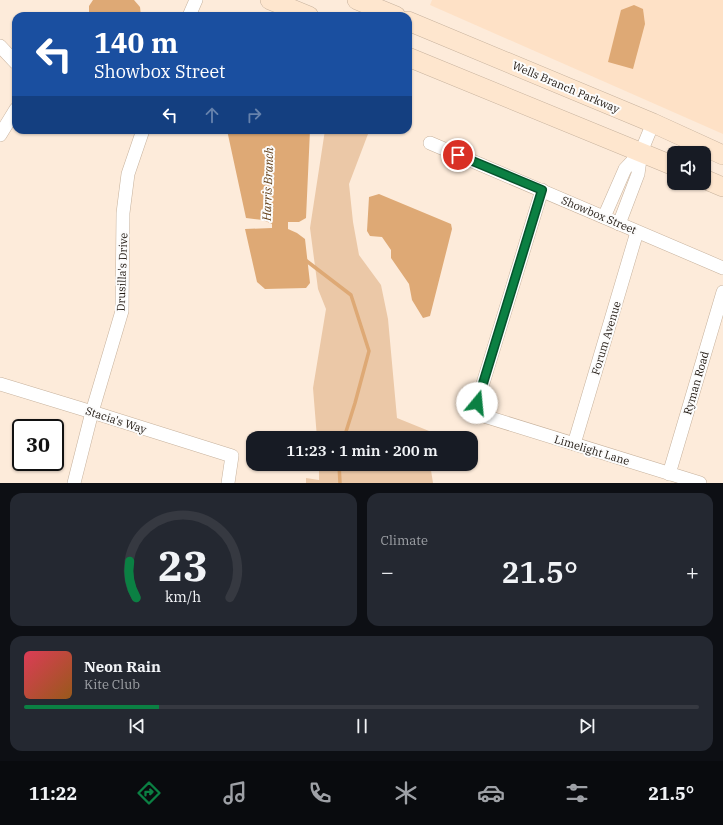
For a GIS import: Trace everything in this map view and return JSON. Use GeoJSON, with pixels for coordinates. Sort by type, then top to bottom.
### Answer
{"type":"FeatureCollection","features":[{"type":"Feature","properties":{"kind":"main road"},"geometry":{"type":"LineString","coordinates":[[270,0],[299,12]]}},
{"type":"Feature","properties":{"kind":"main road"},"geometry":{"type":"LineString","coordinates":[[357,0],[386,12]]}},
{"type":"Feature","properties":{"kind":"main road","name":"Wells Branch Parkway"},"geometry":{"type":"LineString","coordinates":[[412,23],[653,123],[723,155]]}},
{"type":"Feature","properties":{"kind":"main road"},"geometry":{"type":"LineString","coordinates":[[412,59],[667,163]]}},
{"type":"Feature","properties":{"kind":"main road"},"geometry":{"type":"LineString","coordinates":[[711,182],[723,187]]}},
{"type":"Feature","properties":{"kind":"street"},"geometry":{"type":"LineString","coordinates":[[191,12],[196,0]]}},
{"type":"Feature","properties":{"kind":"street"},"geometry":{"type":"LineString","coordinates":[[0,46],[12,59]]}},
{"type":"Feature","properties":{"kind":"street"},"geometry":{"type":"LineString","coordinates":[[0,135],[12,115]]}},
{"type":"Feature","properties":{"kind":"street"},"geometry":{"type":"LineString","coordinates":[[619,224],[638,174],[641,152],[653,123]]}},
{"type":"Feature","properties":{"kind":"street","name":"Drusilla's Drive"},"geometry":{"type":"LineString","coordinates":[[74,483],[92,412],[122,311],[123,213],[128,174],[142,134]]}},
{"type":"Feature","properties":{"kind":"street","name":"Showbox Street"},"geometry":{"type":"LineString","coordinates":[[430,143],[723,268]]}},
{"type":"Feature","properties":{"kind":"street"},"geometry":{"type":"LineString","coordinates":[[604,218],[625,169],[641,152]]}},
{"type":"Feature","properties":{"kind":"street","name":"Limelight Lane"},"geometry":{"type":"LineString","coordinates":[[542,190],[477,403],[479,411],[484,416],[700,483]]}},
{"type":"Feature","properties":{"kind":"street","name":"Forum Avenue"},"geometry":{"type":"LineString","coordinates":[[574,444],[637,232]]}},
{"type":"Feature","properties":{"kind":"street","name":"Ryman Road"},"geometry":{"type":"LineString","coordinates":[[669,474],[723,292]]}},
{"type":"Feature","properties":{"kind":"street","name":"Stacia's Way"},"geometry":{"type":"LineString","coordinates":[[0,384],[232,456],[228,483]]}},
{"type":"Feature","properties":{"kind":"shaded area"},"geometry":{"type":"Polygon","coordinates":[[[432,0],[723,0],[723,134],[430,5],[432,0]]]}},
{"type":"Feature","properties":{"kind":"shaded area"},"geometry":{"type":"Polygon","coordinates":[[[324,134],[368,134],[349,184],[353,222],[359,255],[381,285],[388,319],[397,418],[429,431],[316,431],[313,388],[326,309],[318,289],[310,228],[324,134]]]}},
{"type":"Feature","properties":{"kind":"shaded area"},"geometry":{"type":"Polygon","coordinates":[[[319,471],[431,471],[433,483],[306,483],[306,478],[319,480],[319,471]]]}},
{"type":"Feature","properties":{"kind":"water"},"geometry":{"type":"Polygon","coordinates":[[[93,0],[134,0],[140,7],[141,12],[89,12],[89,6],[93,0]]]}},
{"type":"Feature","properties":{"kind":"water"},"geometry":{"type":"Polygon","coordinates":[[[634,5],[643,9],[645,24],[633,69],[608,62],[621,10],[634,5]]]}},
{"type":"Feature","properties":{"kind":"water"},"geometry":{"type":"Polygon","coordinates":[[[228,134],[310,134],[306,218],[299,222],[288,222],[288,229],[305,239],[310,283],[306,288],[265,289],[257,282],[245,229],[272,228],[272,224],[263,220],[246,218],[228,134]]]}},
{"type":"Feature","properties":{"kind":"water"},"geometry":{"type":"Polygon","coordinates":[[[379,194],[451,224],[452,229],[430,316],[423,318],[412,300],[409,284],[391,258],[391,250],[382,237],[370,236],[367,231],[369,197],[379,194]]]}},
{"type":"Feature","properties":{"kind":"waterway","name":"Harris Branch"},"geometry":{"type":"LineString","coordinates":[[304,259],[351,295],[369,351],[346,431]]}},
{"type":"Feature","properties":{"kind":"waterway","name":"Harris Branch"},"geometry":{"type":"LineString","coordinates":[[339,471],[340,483]]}},
{"type":"Feature","properties":{"kind":"route"},"geometry":{"type":"LineString","coordinates":[[458,155],[542,190],[477,403]]}}]}
